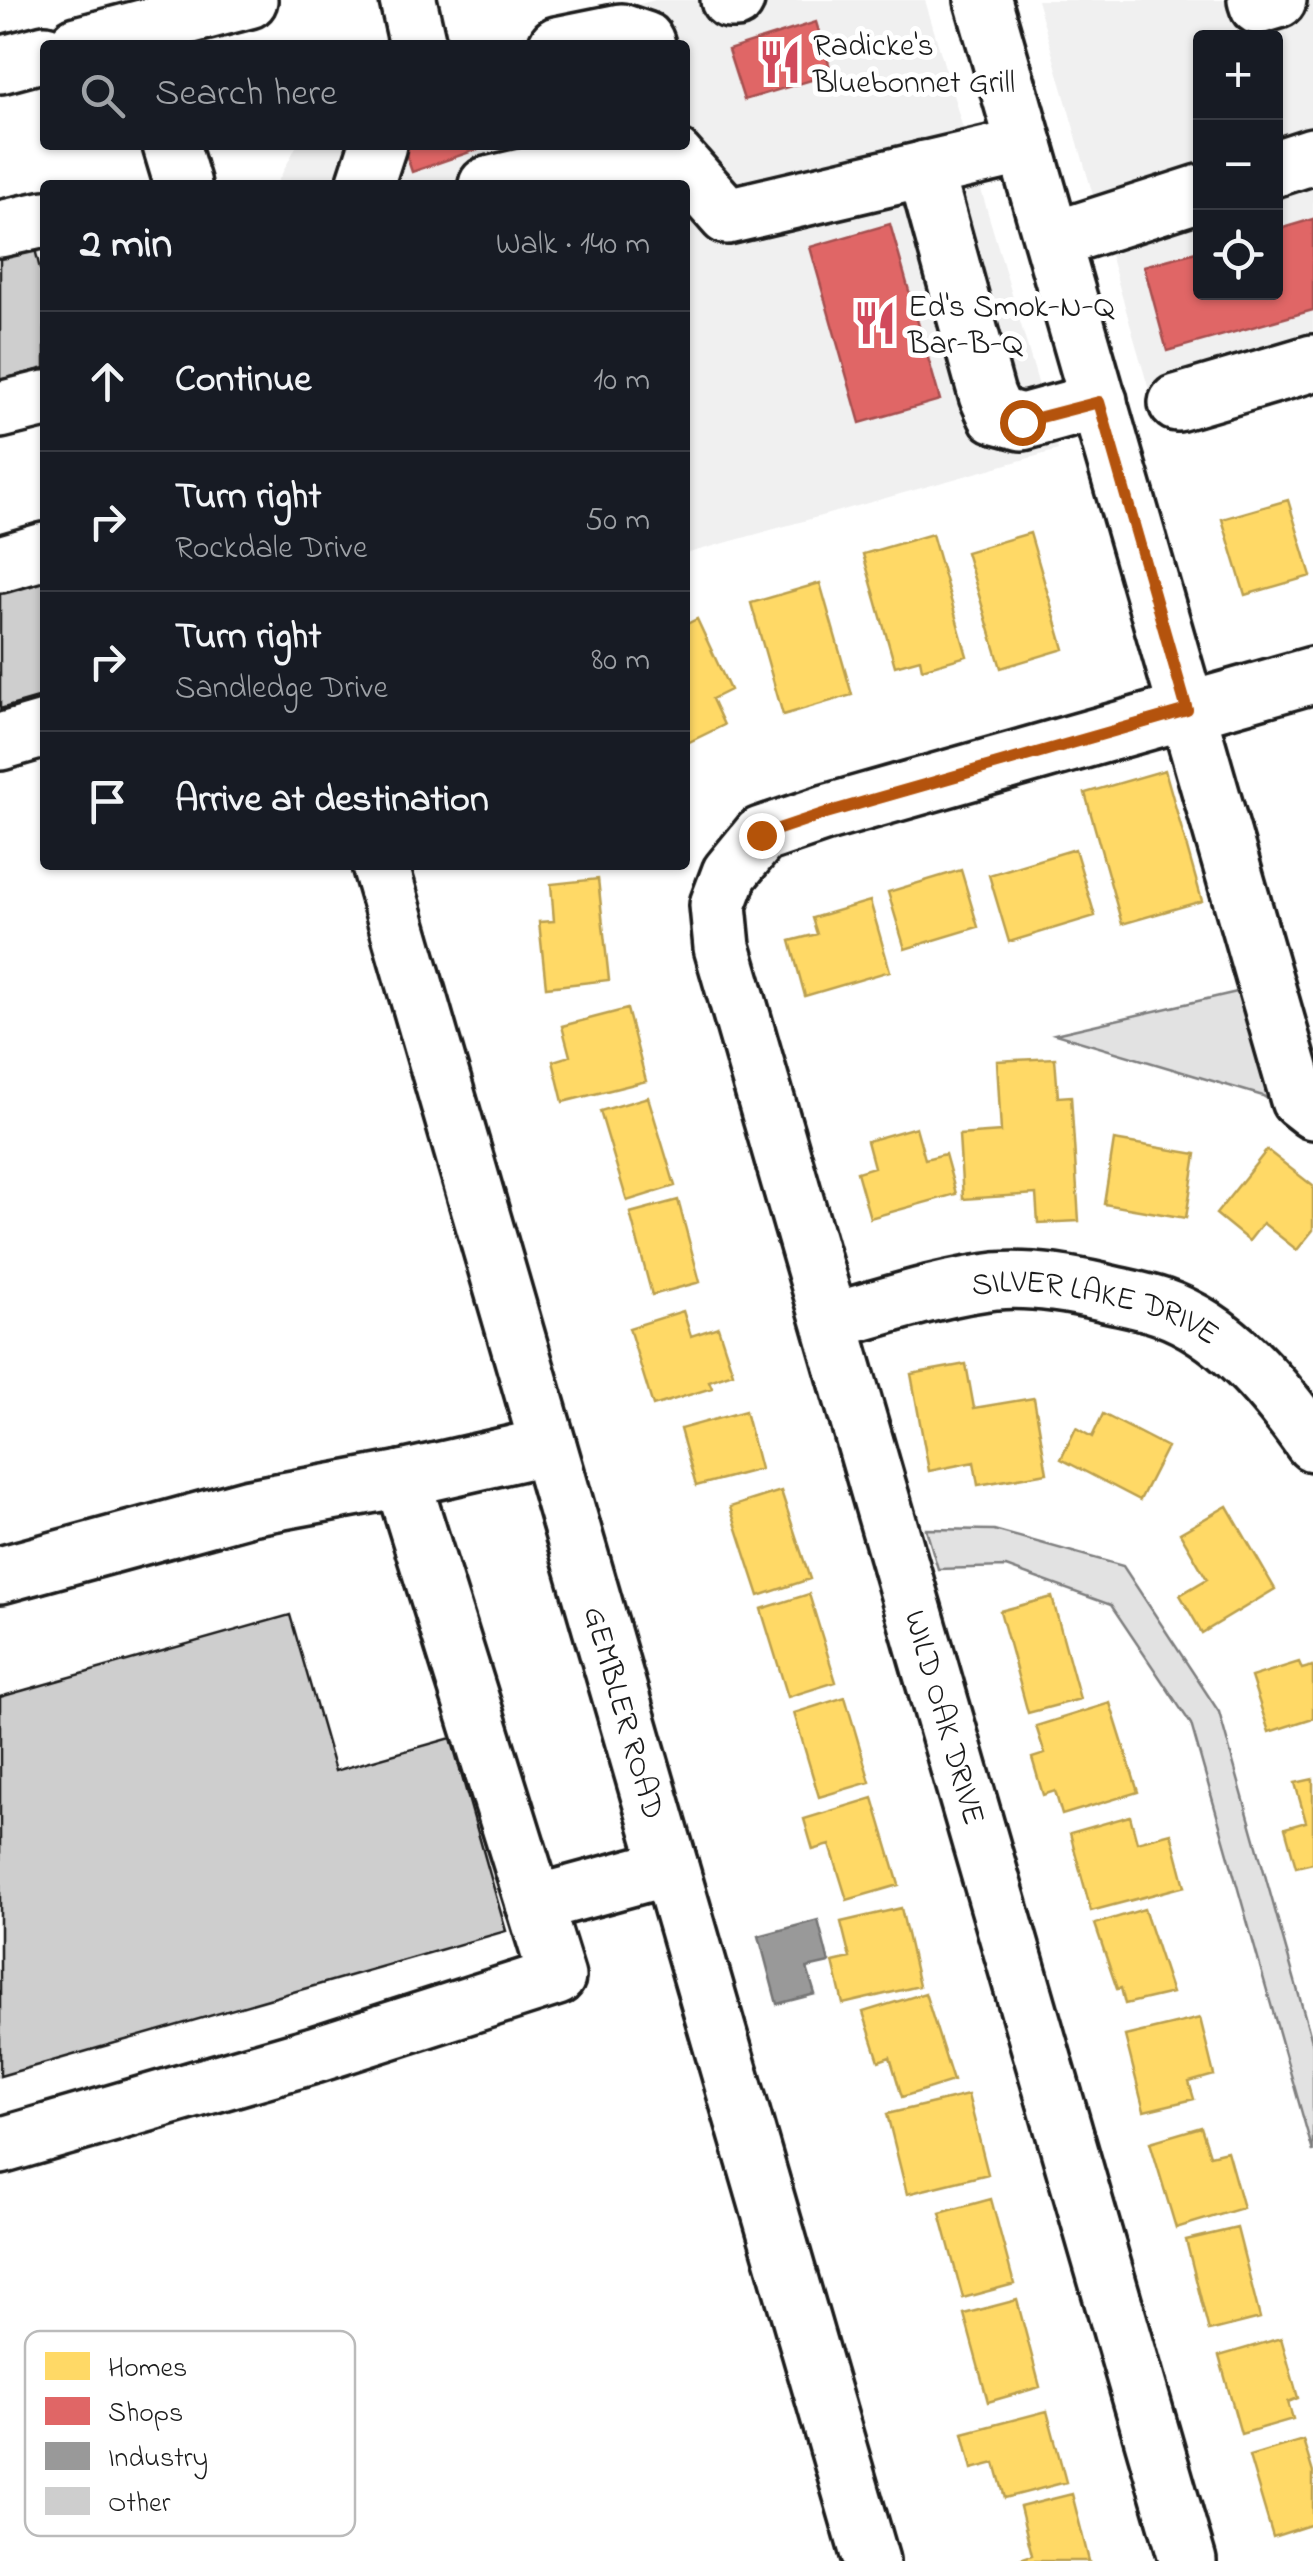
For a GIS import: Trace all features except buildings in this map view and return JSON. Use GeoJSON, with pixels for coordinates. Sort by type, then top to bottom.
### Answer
{"type":"FeatureCollection","features":[{"type":"Feature","properties":{"kind":"street"},"geometry":{"type":"LineString","coordinates":[[140,37],[249,0]]}},
{"type":"Feature","properties":{"kind":"street"},"geometry":{"type":"LineString","coordinates":[[408,0],[417,40]]}},
{"type":"Feature","properties":{"kind":"street"},"geometry":{"type":"LineString","coordinates":[[983,0],[1298,1100],[1313,1110]]}},
{"type":"Feature","properties":{"kind":"street"},"geometry":{"type":"LineString","coordinates":[[1256,0],[1258,6],[1278,0]]}},
{"type":"Feature","properties":{"kind":"street"},"geometry":{"type":"LineString","coordinates":[[581,40],[620,32],[644,40]]}},
{"type":"Feature","properties":{"kind":"street"},"geometry":{"type":"LineString","coordinates":[[0,65],[40,54]]}},
{"type":"Feature","properties":{"kind":"street"},"geometry":{"type":"LineString","coordinates":[[509,180],[597,160],[674,151],[727,216],[1025,146]]}},
{"type":"Feature","properties":{"kind":"street"},"geometry":{"type":"LineString","coordinates":[[172,150],[182,180]]}},
{"type":"Feature","properties":{"kind":"street"},"geometry":{"type":"LineString","coordinates":[[367,180],[376,150]]}},
{"type":"Feature","properties":{"kind":"street"},"geometry":{"type":"LineString","coordinates":[[1283,166],[1313,156]]}},
{"type":"Feature","properties":{"kind":"street"},"geometry":{"type":"LineString","coordinates":[[925,169],[987,395],[996,415],[1022,422],[1099,402]]}},
{"type":"Feature","properties":{"kind":"street"},"geometry":{"type":"LineString","coordinates":[[1053,240],[1193,194]]}},
{"type":"Feature","properties":{"kind":"street"},"geometry":{"type":"LineString","coordinates":[[0,229],[40,219]]}},
{"type":"Feature","properties":{"kind":"street"},"geometry":{"type":"LineString","coordinates":[[1177,403],[1313,363]]}},
{"type":"Feature","properties":{"kind":"street"},"geometry":{"type":"LineString","coordinates":[[0,410],[40,400]]}},
{"type":"Feature","properties":{"kind":"street"},"geometry":{"type":"LineString","coordinates":[[0,564],[40,553]]}},
{"type":"Feature","properties":{"kind":"street"},"geometry":{"type":"LineString","coordinates":[[1187,710],[1313,675]]}},
{"type":"Feature","properties":{"kind":"street","name":"WILD OAK DRIVE"},"geometry":{"type":"LineString","coordinates":[[1187,710],[761,835],[730,873],[718,905],[722,946],[1188,2561]]}},
{"type":"Feature","properties":{"kind":"street"},"geometry":{"type":"LineString","coordinates":[[0,742],[40,730]]}},
{"type":"Feature","properties":{"kind":"street","name":"GEMBLER ROAD"},"geometry":{"type":"LineString","coordinates":[[381,870],[871,2561]]}},
{"type":"Feature","properties":{"kind":"street","name":"SILVER LAKE DRIVE"},"geometry":{"type":"LineString","coordinates":[[832,1321],[995,1282],[1078,1286],[1163,1307],[1206,1328],[1248,1365],[1284,1402],[1313,1443]]}},
{"type":"Feature","properties":{"kind":"street"},"geometry":{"type":"LineString","coordinates":[[0,1574],[250,1507],[402,1479],[548,1446]]}},
{"type":"Feature","properties":{"kind":"street"},"geometry":{"type":"LineString","coordinates":[[0,2146],[314,2055],[557,1977],[402,1479]]}},
{"type":"Feature","properties":{"kind":"street"},"geometry":{"type":"LineString","coordinates":[[534,1904],[670,1867]]}},
{"type":"Feature","properties":{"kind":"shaded area"},"geometry":{"type":"Polygon","coordinates":[[[655,0],[925,0],[1058,450],[690,553],[690,180],[279,180],[294,150],[690,150],[690,40],[503,40],[655,0]]]}},
{"type":"Feature","properties":{"kind":"shaded area"},"geometry":{"type":"Polygon","coordinates":[[[1037,0],[1313,0],[1313,381],[1159,425],[1037,0]]]}},
{"type":"Feature","properties":{"kind":"shaded area"},"geometry":{"type":"Polygon","coordinates":[[[1250,989],[1313,1128],[1263,1096],[1055,1034],[1250,989]]]}},
{"type":"Feature","properties":{"kind":"shaded area"},"geometry":{"type":"Polygon","coordinates":[[[926,1529],[994,1530],[1123,1566],[1219,1712],[1313,2045],[1313,2152],[1191,1724],[1111,1605],[1006,1567],[938,1569],[926,1529]]]}},
{"type":"Feature","properties":{"kind":"place","name":"Radicke's Bluebonnet Grill"},"geometry":{"type":"Point","coordinates":[780,62]}},
{"type":"Feature","properties":{"kind":"place","name":"Ed's Smok-N-Q Bar-B-Q"},"geometry":{"type":"Point","coordinates":[875,323]}},
{"type":"Feature","properties":{"kind":"route"},"geometry":{"type":"LineString","coordinates":[[761,835],[1187,710],[1099,402],[1022,422]]}}]}
